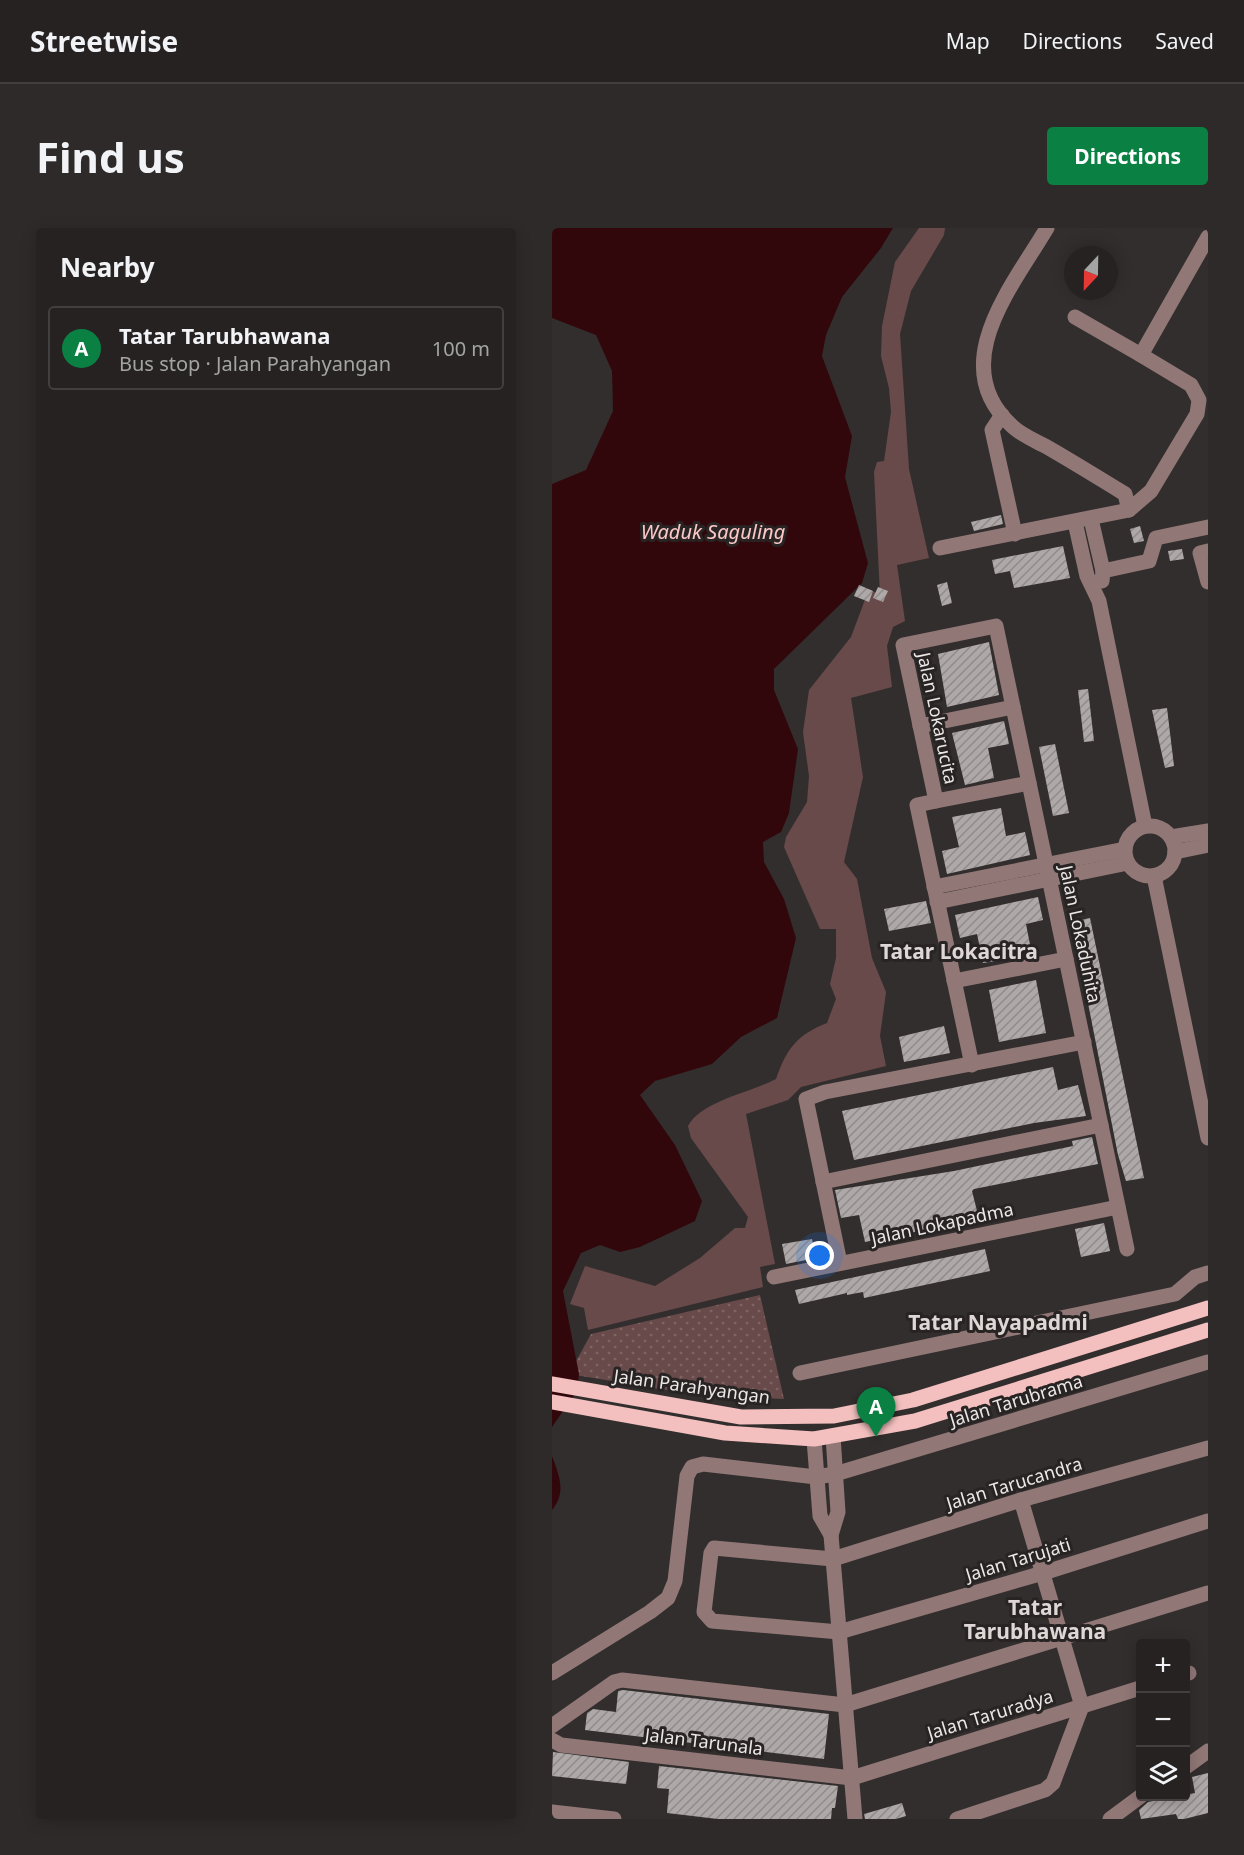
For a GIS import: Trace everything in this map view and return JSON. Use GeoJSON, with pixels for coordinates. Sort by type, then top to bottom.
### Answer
{"type":"FeatureCollection","features":[{"type":"Feature","properties":{"kind":"main road","name":"Jalan Parahyangan"},"geometry":{"type":"LineString","coordinates":[[552,1384],[741,1417],[834,1416],[913,1400],[1019,1369],[1208,1308]]}},
{"type":"Feature","properties":{"kind":"main road","name":"Jalan Parahyangan"},"geometry":{"type":"LineString","coordinates":[[552,1402],[707,1430],[814,1439],[915,1420],[1208,1330]]}},
{"type":"Feature","properties":{"kind":"main road"},"geometry":{"type":"LineString","coordinates":[[1019,1369],[1025,1387]]}},
{"type":"Feature","properties":{"kind":"street"},"geometry":{"type":"LineString","coordinates":[[1047,228],[994,316],[984,350],[982,380],[992,404],[1013,427],[1125,494],[1129,510]]}},
{"type":"Feature","properties":{"kind":"street"},"geometry":{"type":"LineString","coordinates":[[1141,355],[1208,237]]}},
{"type":"Feature","properties":{"kind":"street"},"geometry":{"type":"LineString","coordinates":[[940,548],[1129,510],[1151,492],[1197,414],[1199,400],[1191,385],[1075,317]]}},
{"type":"Feature","properties":{"kind":"street"},"geometry":{"type":"LineString","coordinates":[[1002,415],[992,430],[1015,534]]}},
{"type":"Feature","properties":{"kind":"street"},"geometry":{"type":"LineString","coordinates":[[1091,519],[1103,572],[1099,601]]}},
{"type":"Feature","properties":{"kind":"street"},"geometry":{"type":"LineString","coordinates":[[1075,522],[1087,576],[1099,601],[1145,826]]}},
{"type":"Feature","properties":{"kind":"street"},"geometry":{"type":"LineString","coordinates":[[1103,572],[1149,561],[1156,538],[1208,527]]}},
{"type":"Feature","properties":{"kind":"street"},"geometry":{"type":"LineString","coordinates":[[1204,552],[1208,582]]}},
{"type":"Feature","properties":{"kind":"street","name":"Jalan Lokarucita"},"geometry":{"type":"LineString","coordinates":[[972,1065],[917,805],[936,801],[903,645],[996,626]]}},
{"type":"Feature","properties":{"kind":"street","name":"Jalan Lokaduhita"},"geometry":{"type":"LineString","coordinates":[[996,626],[1127,1249]]}},
{"type":"Feature","properties":{"kind":"street"},"geometry":{"type":"LineString","coordinates":[[920,726],[1013,707]]}},
{"type":"Feature","properties":{"kind":"street"},"geometry":{"type":"LineString","coordinates":[[936,801],[1029,783]]}},
{"type":"Feature","properties":{"kind":"street"},"geometry":{"type":"LineString","coordinates":[[1145,826],[1160,828],[1173,845],[1166,870],[1154,876],[1138,873],[1126,856],[1129,836],[1145,826]]}},
{"type":"Feature","properties":{"kind":"street"},"geometry":{"type":"LineString","coordinates":[[1173,845],[1208,831]]}},
{"type":"Feature","properties":{"kind":"street"},"geometry":{"type":"LineString","coordinates":[[1173,845],[1208,845]]}},
{"type":"Feature","properties":{"kind":"street"},"geometry":{"type":"LineString","coordinates":[[936,894],[1126,856]]}},
{"type":"Feature","properties":{"kind":"street"},"geometry":{"type":"LineString","coordinates":[[1154,876],[1208,1138]]}},
{"type":"Feature","properties":{"kind":"street"},"geometry":{"type":"LineString","coordinates":[[954,981],[1066,958]]}},
{"type":"Feature","properties":{"kind":"street"},"geometry":{"type":"LineString","coordinates":[[840,1263],[806,1099],[825,1092],[1084,1042]]}},
{"type":"Feature","properties":{"kind":"street"},"geometry":{"type":"LineString","coordinates":[[823,1182],[1101,1125]]}},
{"type":"Feature","properties":{"kind":"street","name":"Jalan Lokapadma"},"geometry":{"type":"LineString","coordinates":[[774,1277],[1118,1207]]}},
{"type":"Feature","properties":{"kind":"street"},"geometry":{"type":"LineString","coordinates":[[800,1372],[1175,1293],[1187,1287],[1195,1277],[1208,1273]]}},
{"type":"Feature","properties":{"kind":"street","name":"Jalan Tarubrama"},"geometry":{"type":"LineString","coordinates":[[552,1673],[650,1612],[668,1598],[675,1581],[687,1476],[692,1467],[703,1464],[816,1477],[835,1474],[1208,1362]]}},
{"type":"Feature","properties":{"kind":"street"},"geometry":{"type":"LineString","coordinates":[[833,1436],[838,1512],[831,1535],[855,1819]]}},
{"type":"Feature","properties":{"kind":"street"},"geometry":{"type":"LineString","coordinates":[[814,1439],[820,1516],[831,1535]]}},
{"type":"Feature","properties":{"kind":"street","name":"Jalan Tarucandra"},"geometry":{"type":"LineString","coordinates":[[833,1559],[1021,1500],[1208,1448]]}},
{"type":"Feature","properties":{"kind":"street"},"geometry":{"type":"LineString","coordinates":[[957,1819],[1045,1790],[1053,1784],[1082,1706],[1021,1500]]}},
{"type":"Feature","properties":{"kind":"street","name":"Jalan Tarujati"},"geometry":{"type":"LineString","coordinates":[[839,1632],[1042,1573],[1208,1521]]}},
{"type":"Feature","properties":{"kind":"street"},"geometry":{"type":"LineString","coordinates":[[833,1559],[714,1548],[711,1553],[704,1612],[712,1621],[839,1632]]}},
{"type":"Feature","properties":{"kind":"street"},"geometry":{"type":"LineString","coordinates":[[552,1726],[614,1682],[633,1680],[845,1705],[1208,1593]]}},
{"type":"Feature","properties":{"kind":"street","name":"Jalan Taruradya"},"geometry":{"type":"LineString","coordinates":[[852,1778],[1136,1689]]}},
{"type":"Feature","properties":{"kind":"street","name":"Jalan Tarunala"},"geometry":{"type":"LineString","coordinates":[[552,1740],[561,1744],[852,1778]]}},
{"type":"Feature","properties":{"kind":"street"},"geometry":{"type":"LineString","coordinates":[[1190,1764],[1208,1751]]}},
{"type":"Feature","properties":{"kind":"street"},"geometry":{"type":"LineString","coordinates":[[1110,1819],[1136,1801]]}},
{"type":"Feature","properties":{"kind":"street"},"geometry":{"type":"LineString","coordinates":[[552,1812],[615,1819]]}},
{"type":"Feature","properties":{"kind":"shaded area"},"geometry":{"type":"Polygon","coordinates":[[[919,228],[945,228],[944,235],[911,291],[900,334],[909,469],[929,558],[897,565],[905,621],[893,627],[887,646],[892,687],[851,698],[863,777],[844,862],[857,879],[872,958],[886,992],[880,1036],[886,1066],[801,1087],[788,1100],[746,1114],[775,1264],[760,1267],[763,1287],[588,1330],[584,1308],[570,1304],[585,1266],[655,1286],[700,1258],[735,1228],[745,1228],[748,1217],[691,1138],[688,1126],[695,1117],[715,1104],[776,1079],[784,1059],[794,1044],[808,1032],[827,1023],[836,999],[830,984],[836,958],[836,929],[820,929],[784,847],[786,837],[807,802],[809,776],[803,732],[809,690],[851,637],[869,589],[880,595],[874,472],[877,462],[884,461],[891,412],[889,388],[881,356],[882,326],[895,262],[919,228]]]}},
{"type":"Feature","properties":{"kind":"shaded area"},"geometry":{"type":"Polygon","coordinates":[[[760,1295],[784,1399],[697,1395],[569,1374],[591,1334],[760,1295]]]}},
{"type":"Feature","properties":{"kind":"water","name":"Waduk Saguling"},"geometry":{"type":"Polygon","coordinates":[[[552,228],[893,228],[881,248],[842,297],[826,335],[822,356],[852,436],[845,477],[868,563],[862,583],[774,669],[774,690],[798,749],[789,813],[781,832],[763,842],[764,862],[784,899],[796,938],[777,1018],[741,1037],[712,1064],[655,1081],[640,1095],[675,1145],[702,1201],[695,1221],[640,1247],[620,1252],[600,1245],[581,1253],[563,1291],[579,1374],[577,1391],[552,1427],[552,484],[586,470],[613,411],[612,371],[596,335],[552,318],[552,228]]]}},
{"type":"Feature","properties":{"kind":"water"},"geometry":{"type":"Polygon","coordinates":[[[552,1456],[559,1477],[560,1490],[557,1504],[552,1510],[552,1456]]]}},
{"type":"Feature","properties":{"kind":"building"},"geometry":{"type":"Polygon","coordinates":[[[1001,515],[1003,524],[974,531],[971,522],[1001,515]]]}},
{"type":"Feature","properties":{"kind":"building"},"geometry":{"type":"Polygon","coordinates":[[[1140,526],[1144,541],[1134,543],[1130,529],[1140,526]]]}},
{"type":"Feature","properties":{"kind":"building"},"geometry":{"type":"Polygon","coordinates":[[[1063,546],[1070,578],[1014,588],[1010,571],[995,574],[992,560],[1063,546]]]}},
{"type":"Feature","properties":{"kind":"building"},"geometry":{"type":"Polygon","coordinates":[[[1182,549],[1184,559],[1170,561],[1168,551],[1182,549]]]}},
{"type":"Feature","properties":{"kind":"building"},"geometry":{"type":"Polygon","coordinates":[[[947,582],[952,603],[942,606],[937,585],[947,582]]]}},
{"type":"Feature","properties":{"kind":"building"},"geometry":{"type":"Polygon","coordinates":[[[859,585],[873,591],[869,602],[854,596],[859,585]]]}},
{"type":"Feature","properties":{"kind":"building"},"geometry":{"type":"Polygon","coordinates":[[[878,587],[888,591],[883,602],[873,598],[878,587]]]}},
{"type":"Feature","properties":{"kind":"building"},"geometry":{"type":"Polygon","coordinates":[[[989,642],[999,695],[947,707],[938,654],[989,642]]]}},
{"type":"Feature","properties":{"kind":"building"},"geometry":{"type":"Polygon","coordinates":[[[1088,689],[1094,741],[1084,742],[1078,690],[1088,689]]]}},
{"type":"Feature","properties":{"kind":"building"},"geometry":{"type":"Polygon","coordinates":[[[1167,708],[1174,766],[1165,768],[1152,710],[1167,708]]]}},
{"type":"Feature","properties":{"kind":"building"},"geometry":{"type":"Polygon","coordinates":[[[1004,721],[1009,744],[988,748],[994,778],[965,785],[952,733],[1004,721]]]}},
{"type":"Feature","properties":{"kind":"building"},"geometry":{"type":"Polygon","coordinates":[[[1055,744],[1069,813],[1053,816],[1039,747],[1055,744]]]}},
{"type":"Feature","properties":{"kind":"building"},"geometry":{"type":"Polygon","coordinates":[[[1001,808],[1006,836],[1025,832],[1030,855],[947,874],[942,851],[959,847],[952,817],[1001,808]]]}},
{"type":"Feature","properties":{"kind":"building"},"geometry":{"type":"Polygon","coordinates":[[[1038,897],[1043,920],[1026,924],[1032,955],[983,963],[977,934],[960,938],[955,915],[1038,897]]]}},
{"type":"Feature","properties":{"kind":"building"},"geometry":{"type":"Polygon","coordinates":[[[926,901],[931,923],[889,931],[884,909],[926,901]]]}},
{"type":"Feature","properties":{"kind":"building"},"geometry":{"type":"Polygon","coordinates":[[[1090,918],[1144,1178],[1126,1181],[1118,1155],[1072,922],[1090,918]]]}},
{"type":"Feature","properties":{"kind":"building"},"geometry":{"type":"Polygon","coordinates":[[[1036,980],[1046,1033],[999,1042],[989,990],[1036,980]]]}},
{"type":"Feature","properties":{"kind":"building"},"geometry":{"type":"Polygon","coordinates":[[[944,1026],[950,1053],[904,1062],[899,1037],[944,1026]]]}},
{"type":"Feature","properties":{"kind":"building"},"geometry":{"type":"Polygon","coordinates":[[[1053,1067],[1058,1090],[1078,1085],[1086,1116],[1034,1123],[854,1160],[842,1111],[1053,1067]]]}},
{"type":"Feature","properties":{"kind":"building"},"geometry":{"type":"Polygon","coordinates":[[[1092,1137],[1098,1164],[974,1189],[972,1191],[979,1219],[865,1242],[859,1215],[841,1218],[835,1190],[954,1171],[1073,1146],[1072,1141],[1092,1137]]]}},
{"type":"Feature","properties":{"kind":"building"},"geometry":{"type":"Polygon","coordinates":[[[1104,1223],[1110,1251],[1081,1257],[1075,1229],[1104,1223]]]}},
{"type":"Feature","properties":{"kind":"building"},"geometry":{"type":"Polygon","coordinates":[[[812,1239],[816,1258],[786,1264],[782,1244],[812,1239]]]}},
{"type":"Feature","properties":{"kind":"building"},"geometry":{"type":"Polygon","coordinates":[[[985,1249],[990,1271],[864,1298],[863,1292],[847,1295],[847,1293],[799,1304],[795,1290],[985,1249]]]}},
{"type":"Feature","properties":{"kind":"building"},"geometry":{"type":"Polygon","coordinates":[[[618,1691],[829,1714],[824,1759],[585,1730],[587,1713],[593,1709],[616,1712],[618,1691]]]}},
{"type":"Feature","properties":{"kind":"building"},"geometry":{"type":"Polygon","coordinates":[[[553,1752],[629,1762],[626,1784],[552,1776],[553,1752]]]}},
{"type":"Feature","properties":{"kind":"building"},"geometry":{"type":"Polygon","coordinates":[[[659,1766],[838,1786],[835,1808],[832,1808],[831,1819],[718,1819],[667,1813],[669,1789],[657,1788],[659,1766]]]}},
{"type":"Feature","properties":{"kind":"building"},"geometry":{"type":"Polygon","coordinates":[[[1208,1773],[1208,1813],[1184,1819],[1178,1819],[1176,1814],[1141,1819],[1139,1810],[1148,1802],[1190,1801],[1190,1794],[1195,1793],[1192,1777],[1208,1773]]]}},
{"type":"Feature","properties":{"kind":"building"},"geometry":{"type":"Polygon","coordinates":[[[902,1803],[906,1816],[896,1819],[865,1819],[864,1814],[902,1803]]]}},
{"type":"Feature","properties":{"kind":"place","name":"Tatar Tarubhawana"},"geometry":{"type":"Point","coordinates":[876,1437]}},
{"type":"Feature","properties":{"kind":"district","name":"Tatar Lokacitra"},"geometry":{"type":"Point","coordinates":[959,951]}},
{"type":"Feature","properties":{"kind":"district","name":"Tatar Nayapadmi"},"geometry":{"type":"Point","coordinates":[998,1322]}},
{"type":"Feature","properties":{"kind":"district","name":"Tatar Tarubhawana"},"geometry":{"type":"Point","coordinates":[1035,1619]}}]}
